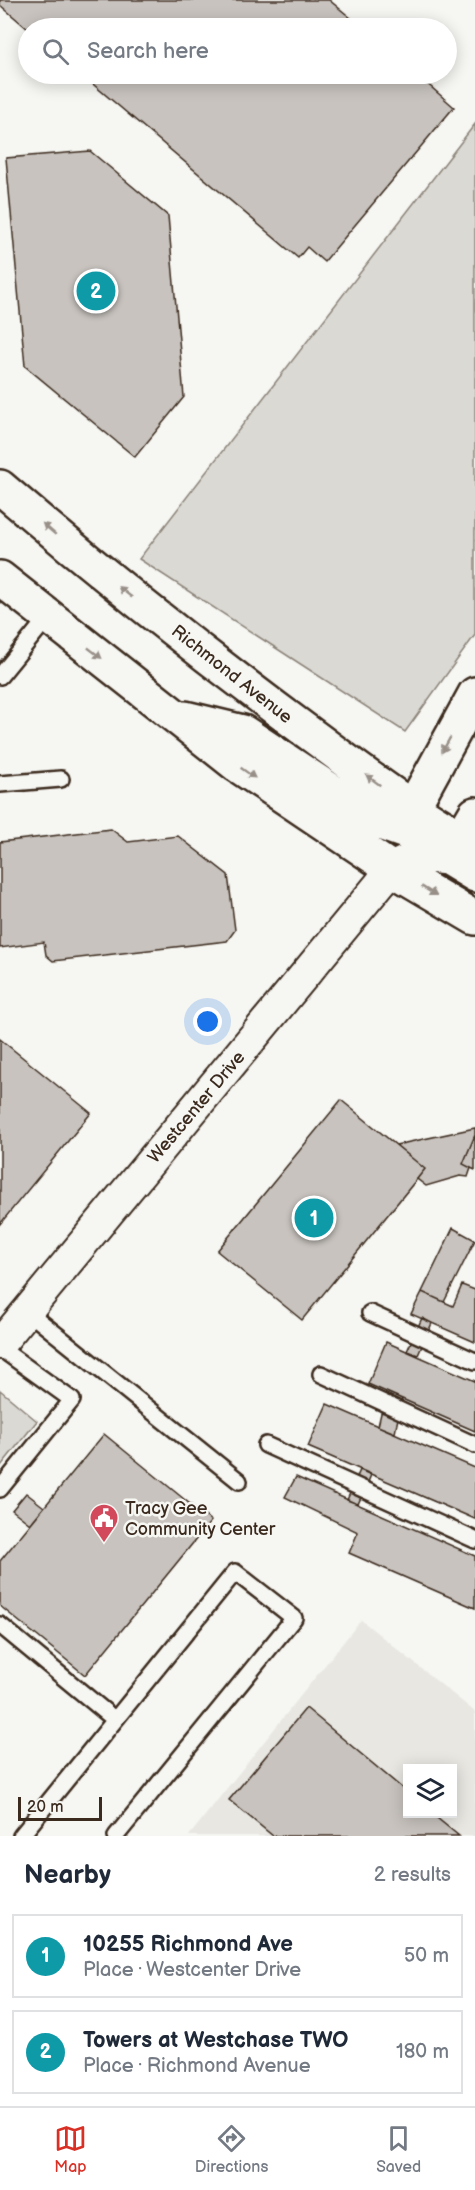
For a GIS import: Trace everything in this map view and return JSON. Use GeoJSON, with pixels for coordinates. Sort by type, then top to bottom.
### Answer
{"type":"FeatureCollection","features":[{"type":"Feature","properties":{"kind":"main road","name":"Richmond Avenue"},"geometry":{"type":"LineString","coordinates":[[0,487],[94,567],[262,698],[412,808],[470,832]]}},
{"type":"Feature","properties":{"kind":"main road"},"geometry":{"type":"LineString","coordinates":[[0,578],[237,765],[392,869],[475,918]]}},
{"type":"Feature","properties":{"kind":"main road"},"geometry":{"type":"LineString","coordinates":[[412,808],[475,694]]}},
{"type":"Feature","properties":{"kind":"main road"},"geometry":{"type":"LineString","coordinates":[[174,716],[243,732],[380,823],[408,833],[470,832]]}},
{"type":"Feature","properties":{"kind":"main road"},"geometry":{"type":"LineString","coordinates":[[392,869],[421,855],[447,858],[475,875]]}},
{"type":"Feature","properties":{"kind":"street","name":"Westcenter Drive"},"geometry":{"type":"LineString","coordinates":[[0,1346],[392,869]]}},
{"type":"Feature","properties":{"kind":"lane"},"geometry":{"type":"LineString","coordinates":[[0,676],[48,617]]}},
{"type":"Feature","properties":{"kind":"lane"},"geometry":{"type":"LineString","coordinates":[[0,784],[61,778]]}},
{"type":"Feature","properties":{"kind":"lane"},"geometry":{"type":"LineString","coordinates":[[27,1311],[239,1481]]}},
{"type":"Feature","properties":{"kind":"lane"},"geometry":{"type":"LineString","coordinates":[[369,1313],[475,1361]]}},
{"type":"Feature","properties":{"kind":"lane"},"geometry":{"type":"LineString","coordinates":[[0,1346],[72,1400],[0,1489]]}},
{"type":"Feature","properties":{"kind":"lane"},"geometry":{"type":"LineString","coordinates":[[321,1374],[475,1445]]}},
{"type":"Feature","properties":{"kind":"lane"},"geometry":{"type":"LineString","coordinates":[[266,1445],[475,1540]]}},
{"type":"Feature","properties":{"kind":"lane"},"geometry":{"type":"LineString","coordinates":[[21,1836],[236,1572],[294,1618],[116,1836]]}},
{"type":"Feature","properties":{"kind":"lane"},"geometry":{"type":"LineString","coordinates":[[0,1625],[114,1719]]}},
{"type":"Feature","properties":{"kind":"shaded area"},"geometry":{"type":"Polygon","coordinates":[[[475,124],[475,635],[405,732],[139,559],[475,124]]]}},
{"type":"Feature","properties":{"kind":"shaded area"},"geometry":{"type":"Polygon","coordinates":[[[0,1390],[37,1421],[0,1467],[0,1390]]]}},
{"type":"Feature","properties":{"kind":"shaded area"},"geometry":{"type":"Polygon","coordinates":[[[361,1620],[475,1712],[475,1836],[189,1836],[361,1620]]]}},
{"type":"Feature","properties":{"kind":"building"},"geometry":{"type":"Polygon","coordinates":[[[0,0],[329,0],[351,18],[18,18],[18,20],[0,5],[0,0]]]}},
{"type":"Feature","properties":{"kind":"building"},"geometry":{"type":"Polygon","coordinates":[[[93,84],[428,84],[454,107],[324,262],[307,247],[298,258],[93,84]]]}},
{"type":"Feature","properties":{"kind":"building"},"geometry":{"type":"Polygon","coordinates":[[[90,151],[168,216],[184,397],[135,457],[25,366],[6,158],[90,151]]]}},
{"type":"Feature","properties":{"kind":"building"},"geometry":{"type":"Polygon","coordinates":[[[111,829],[128,842],[178,836],[228,875],[235,930],[227,941],[53,961],[46,955],[44,942],[0,948],[0,842],[111,829]]]}},
{"type":"Feature","properties":{"kind":"building"},"geometry":{"type":"Polygon","coordinates":[[[0,1039],[91,1113],[0,1224],[0,1039]]]}},
{"type":"Feature","properties":{"kind":"building"},"geometry":{"type":"Polygon","coordinates":[[[341,1100],[396,1145],[475,1128],[475,1170],[471,1168],[468,1177],[460,1176],[426,1186],[417,1179],[302,1320],[217,1251],[341,1100]]]}},
{"type":"Feature","properties":{"kind":"building"},"geometry":{"type":"Polygon","coordinates":[[[341,1100],[425,1169],[302,1320],[217,1251],[341,1100]]]}},
{"type":"Feature","properties":{"kind":"building"},"geometry":{"type":"Polygon","coordinates":[[[475,1128],[475,1135],[463,1164],[471,1168],[468,1177],[460,1176],[426,1186],[417,1179],[425,1169],[396,1145],[475,1128]]]}},
{"type":"Feature","properties":{"kind":"building"},"geometry":{"type":"Polygon","coordinates":[[[475,1135],[475,1170],[463,1164],[475,1135]]]}},
{"type":"Feature","properties":{"kind":"building"},"geometry":{"type":"Polygon","coordinates":[[[453,1228],[475,1240],[444,1302],[422,1292],[453,1228]]]}},
{"type":"Feature","properties":{"kind":"building"},"geometry":{"type":"Polygon","coordinates":[[[462,1285],[475,1290],[475,1342],[411,1314],[422,1292],[453,1306],[462,1285]]]}},
{"type":"Feature","properties":{"kind":"building"},"geometry":{"type":"Polygon","coordinates":[[[422,1318],[432,1323],[418,1355],[407,1351],[422,1318]]]}},
{"type":"Feature","properties":{"kind":"building"},"geometry":{"type":"Polygon","coordinates":[[[386,1342],[475,1381],[475,1431],[368,1384],[386,1342]]]}},
{"type":"Feature","properties":{"kind":"building"},"geometry":{"type":"Polygon","coordinates":[[[386,1392],[402,1399],[395,1433],[378,1426],[386,1392]]]}},
{"type":"Feature","properties":{"kind":"building"},"geometry":{"type":"Polygon","coordinates":[[[327,1404],[475,1468],[475,1519],[308,1447],[327,1404]]]}},
{"type":"Feature","properties":{"kind":"building","name":"Tracy Gee Community Center"},"geometry":{"type":"Polygon","coordinates":[[[104,1434],[211,1521],[85,1675],[0,1606],[0,1561],[104,1434]]]}},
{"type":"Feature","properties":{"kind":"building"},"geometry":{"type":"Polygon","coordinates":[[[360,1470],[371,1475],[358,1504],[347,1500],[360,1470]]]}},
{"type":"Feature","properties":{"kind":"building"},"geometry":{"type":"Polygon","coordinates":[[[296,1477],[475,1556],[475,1608],[349,1553],[358,1532],[285,1497],[296,1477]]]}},
{"type":"Feature","properties":{"kind":"building"},"geometry":{"type":"Polygon","coordinates":[[[26,1493],[44,1507],[30,1524],[12,1510],[26,1493]]]}},
{"type":"Feature","properties":{"kind":"building"},"geometry":{"type":"Polygon","coordinates":[[[306,1708],[403,1789],[403,1818],[437,1818],[459,1836],[273,1836],[229,1800],[306,1708]]]}},
{"type":"Feature","properties":{"kind":"place","name":"Towers at Westchase TWO"},"geometry":{"type":"Point","coordinates":[96,291]}},
{"type":"Feature","properties":{"kind":"place","name":"10255 Richmond Ave"},"geometry":{"type":"Point","coordinates":[314,1218]}},
{"type":"Feature","properties":{"kind":"place","name":"Tracy Gee Community Center"},"geometry":{"type":"Point","coordinates":[104,1544]}}]}
